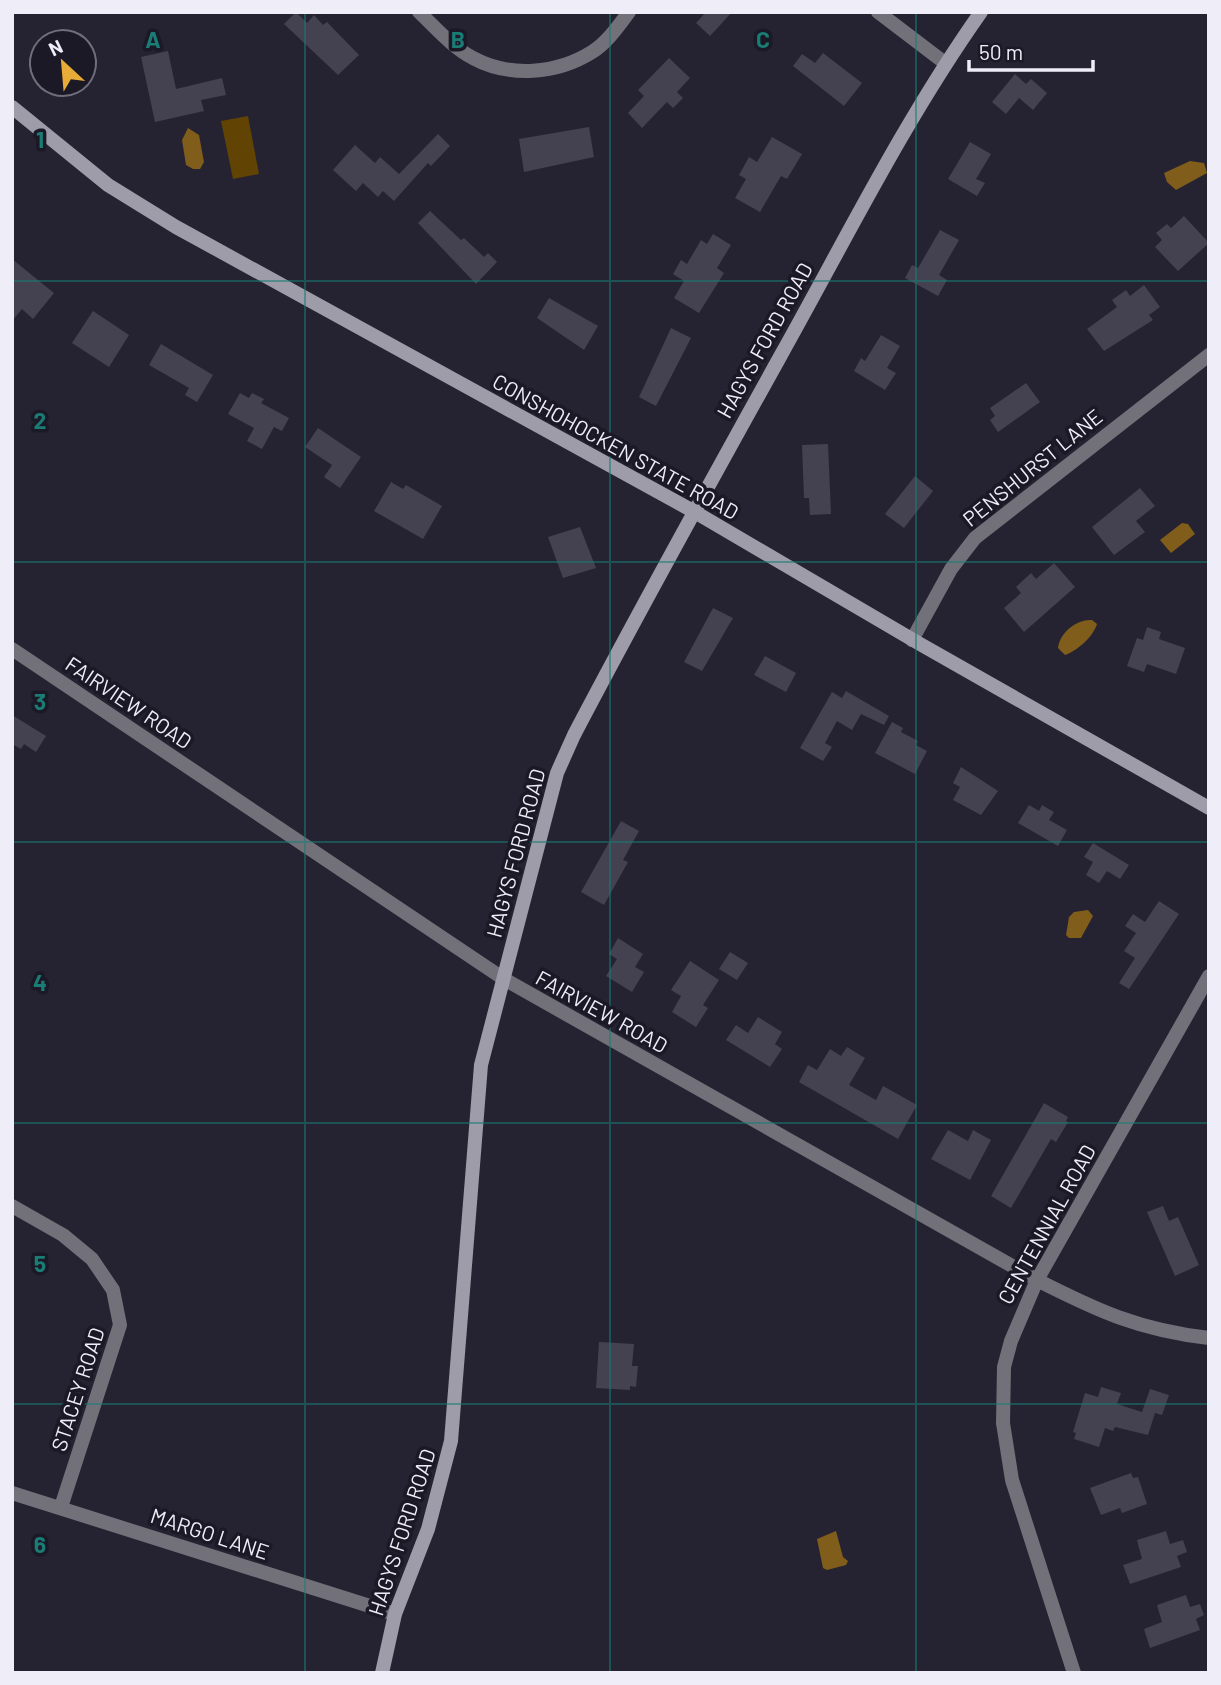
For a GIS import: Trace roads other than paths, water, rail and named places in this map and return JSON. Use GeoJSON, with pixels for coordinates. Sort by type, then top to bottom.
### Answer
{"type":"FeatureCollection","features":[{"type":"Feature","properties":{"kind":"street"},"geometry":{"type":"LineString","coordinates":[[419,12],[472,58],[502,68],[540,71],[561,66],[594,51],[629,12]]}},
{"type":"Feature","properties":{"kind":"street"},"geometry":{"type":"LineString","coordinates":[[878,12],[945,62]]}},
{"type":"Feature","properties":{"kind":"street","name":"HAGYS FORD ROAD"},"geometry":{"type":"LineString","coordinates":[[382,1673],[395,1614],[428,1528],[451,1441],[480,1076],[523,894],[557,773],[573,735],[693,511],[876,180],[945,62],[981,12]]}},
{"type":"Feature","properties":{"kind":"street","name":"CONSHOHOCKEN STATE ROAD"},"geometry":{"type":"LineString","coordinates":[[12,107],[79,163],[141,206],[693,511],[912,640],[1209,808]]}},
{"type":"Feature","properties":{"kind":"street","name":"PENSHURST LANE"},"geometry":{"type":"LineString","coordinates":[[912,640],[951,569],[975,538],[1209,355]]}},
{"type":"Feature","properties":{"kind":"street","name":"FAIRVIEW ROAD"},"geometry":{"type":"LineString","coordinates":[[12,649],[504,979],[1037,1280],[1105,1315],[1156,1330],[1209,1338]]}},
{"type":"Feature","properties":{"kind":"street","name":"CENTENNIAL ROAD"},"geometry":{"type":"LineString","coordinates":[[1074,1673],[1012,1480],[1003,1423],[1004,1367],[1011,1341],[1037,1280],[1209,976]]}},
{"type":"Feature","properties":{"kind":"street","name":"STACEY ROAD"},"geometry":{"type":"LineString","coordinates":[[12,1206],[63,1235],[92,1259],[113,1290],[120,1325],[61,1507]]}},
{"type":"Feature","properties":{"kind":"street","name":"MARGO LANE"},"geometry":{"type":"LineString","coordinates":[[12,1493],[395,1614]]}}]}
